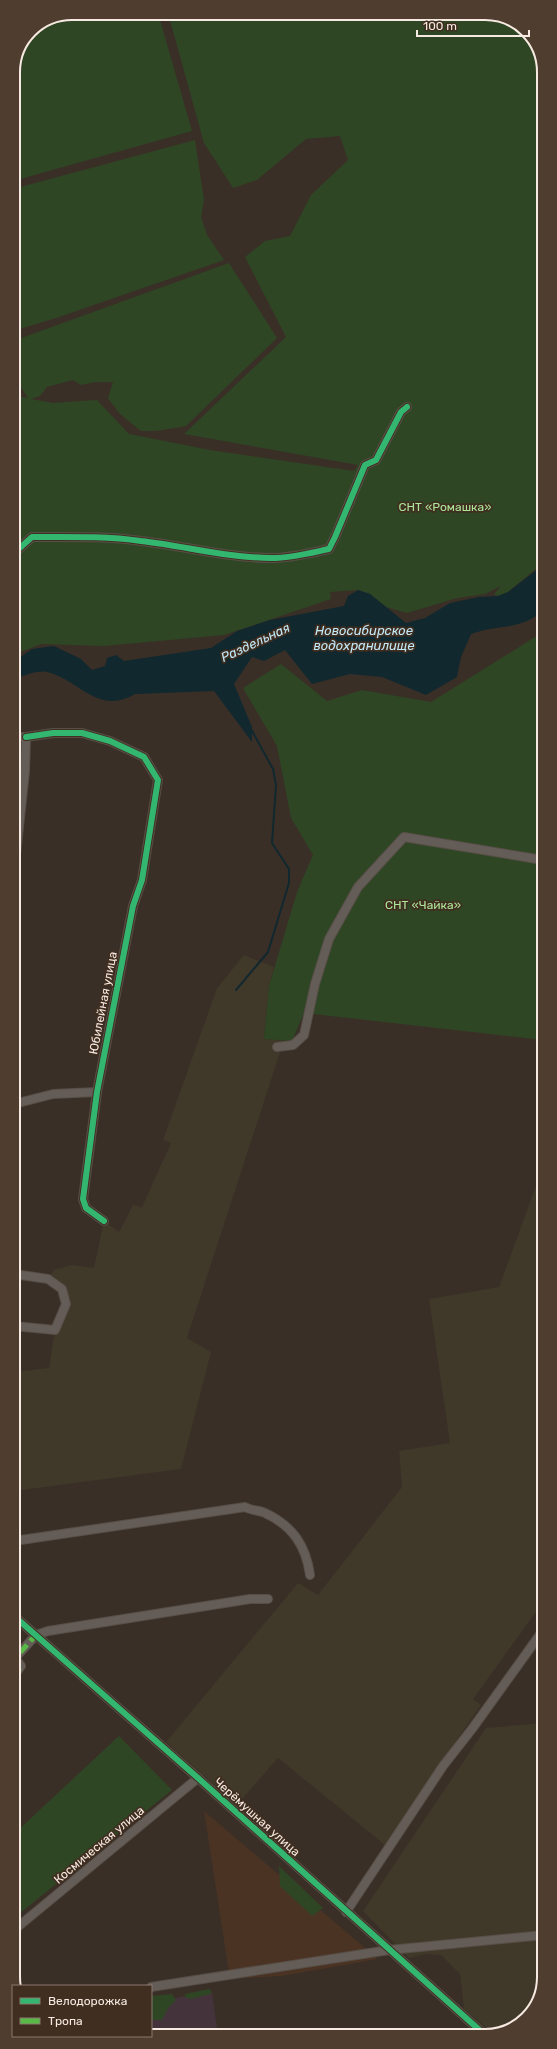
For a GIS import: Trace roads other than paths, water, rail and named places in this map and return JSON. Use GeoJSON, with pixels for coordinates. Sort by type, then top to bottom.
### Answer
{"type":"FeatureCollection","features":[{"type":"Feature","properties":{"kind":"street"},"geometry":{"type":"LineString","coordinates":[[20,548],[32,537],[65,536],[141,541],[239,556],[273,558],[329,549],[365,465],[376,460],[401,412],[407,407]]}},
{"type":"Feature","properties":{"kind":"street","name":"Юбилейная улица"},"geometry":{"type":"LineString","coordinates":[[26,737],[53,733],[82,733],[110,742],[144,758],[158,780],[142,880],[133,906],[98,1092],[82,1199],[86,1208],[104,1221]]}},
{"type":"Feature","properties":{"kind":"street"},"geometry":{"type":"LineString","coordinates":[[20,737],[26,737],[25,770],[20,821]]}},
{"type":"Feature","properties":{"kind":"street"},"geometry":{"type":"LineString","coordinates":[[277,1047],[293,1045],[304,1035],[315,984],[329,939],[358,887],[404,837],[537,859]]}},
{"type":"Feature","properties":{"kind":"street"},"geometry":{"type":"LineString","coordinates":[[20,1102],[53,1094],[98,1092]]}},
{"type":"Feature","properties":{"kind":"street"},"geometry":{"type":"LineString","coordinates":[[20,1275],[48,1279],[62,1289],[66,1304],[55,1330],[20,1327]]}},
{"type":"Feature","properties":{"kind":"street"},"geometry":{"type":"LineString","coordinates":[[20,1540],[245,1507],[252,1511],[264,1512],[294,1533],[308,1559],[310,1575]]}},
{"type":"Feature","properties":{"kind":"street"},"geometry":{"type":"LineString","coordinates":[[20,1653],[36,1635],[48,1631],[250,1599],[268,1599]]}},
{"type":"Feature","properties":{"kind":"street","name":"Черёмушная улица"},"geometry":{"type":"LineString","coordinates":[[20,1621],[478,2029]]}},
{"type":"Feature","properties":{"kind":"street"},"geometry":{"type":"LineString","coordinates":[[346,1912],[443,1766],[472,1729],[537,1639]]}},
{"type":"Feature","properties":{"kind":"street","name":"Космическая улица"},"geometry":{"type":"LineString","coordinates":[[20,1925],[198,1778]]}},
{"type":"Feature","properties":{"kind":"street"},"geometry":{"type":"LineString","coordinates":[[152,1987],[389,1950],[537,1936]]}},
{"type":"Feature","properties":{"kind":"water","name":"Новосибирское водохранилище"},"geometry":{"type":"Polygon","coordinates":[[[537,570],[537,616],[516,625],[471,634],[461,657],[457,677],[426,695],[382,677],[350,674],[312,684],[285,650],[264,661],[252,657],[234,684],[252,727],[252,742],[214,691],[135,694],[122,700],[110,701],[99,699],[69,681],[47,672],[34,673],[20,677],[20,657],[32,649],[54,646],[81,659],[92,670],[105,666],[107,658],[116,655],[124,661],[211,648],[237,631],[270,620],[344,606],[348,596],[358,590],[370,594],[406,623],[425,618],[450,603],[479,597],[498,596],[508,592],[537,570]]]}},
{"type":"Feature","properties":{"kind":"waterway"},"geometry":{"type":"LineString","coordinates":[[236,990],[268,952],[289,883],[289,869],[272,843],[276,785],[273,769],[251,729]]}},
{"type":"Feature","properties":{"kind":"park label","name":"СНТ «Ромашка»"},"geometry":{"type":"Point","coordinates":[445,507]}},
{"type":"Feature","properties":{"kind":"park label","name":"СНТ «Чайка»"},"geometry":{"type":"Point","coordinates":[423,905]}},
{"type":"Feature","properties":{"kind":"water label","name":"Раздельная"},"geometry":{"type":"Point","coordinates":[255,642]}}]}
